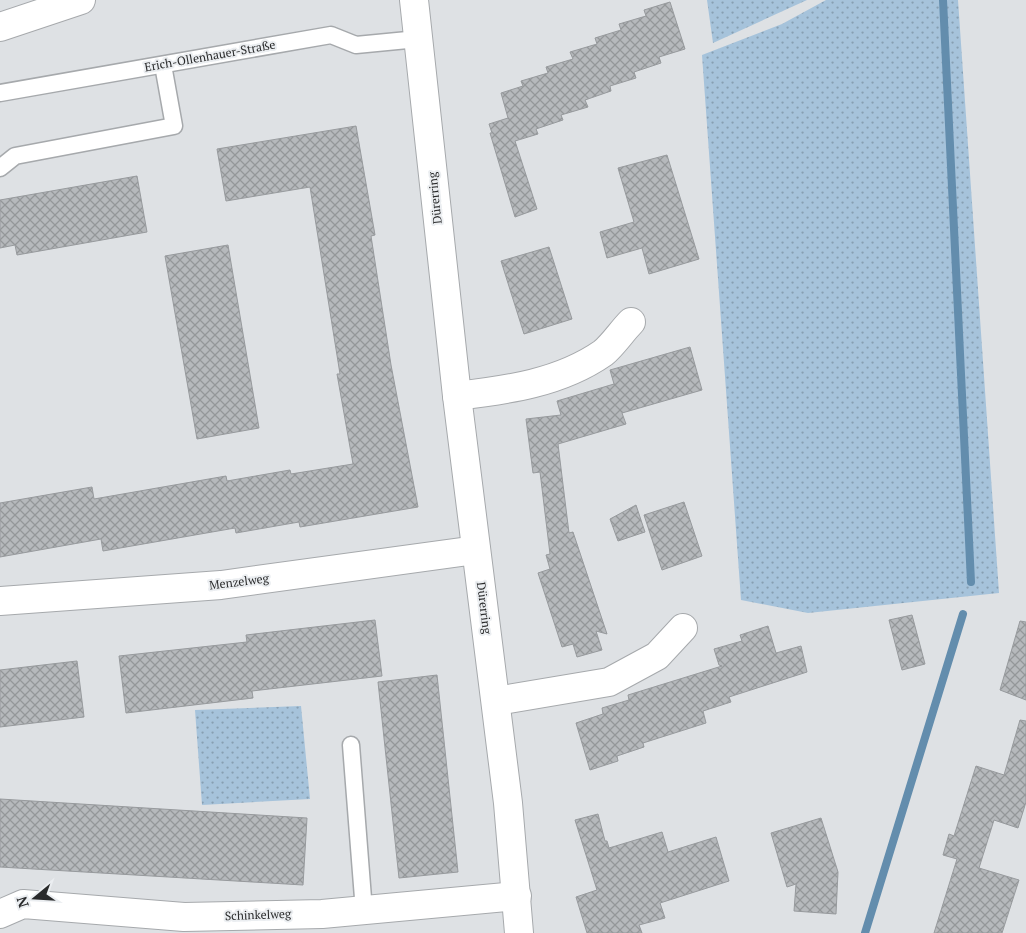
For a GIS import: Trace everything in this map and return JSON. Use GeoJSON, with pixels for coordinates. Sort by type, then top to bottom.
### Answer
{"type":"FeatureCollection","features":[{"type":"Feature","properties":{"kind":"street"},"geometry":{"type":"LineString","coordinates":[[0,27],[81,0]]}},
{"type":"Feature","properties":{"kind":"street","name":"Dürerring"},"geometry":{"type":"LineString","coordinates":[[414,0],[457,396],[496,702],[517,896],[519,933]]}},
{"type":"Feature","properties":{"kind":"street"},"geometry":{"type":"LineString","coordinates":[[457,396],[503,390],[552,379],[603,352],[630,322]]}},
{"type":"Feature","properties":{"kind":"street","name":"Menzelweg"},"geometry":{"type":"LineString","coordinates":[[0,601],[221,585],[476,550]]}},
{"type":"Feature","properties":{"kind":"street"},"geometry":{"type":"LineString","coordinates":[[496,702],[609,682],[657,656],[683,628]]}},
{"type":"Feature","properties":{"kind":"street","name":"Schinkelweg"},"geometry":{"type":"LineString","coordinates":[[0,914],[23,904],[184,917],[364,911],[517,896]]}},
{"type":"Feature","properties":{"kind":"lane","name":"Erich-Ollenhauer-Straße"},"geometry":{"type":"LineString","coordinates":[[0,93],[331,35],[356,45],[418,39]]}},
{"type":"Feature","properties":{"kind":"lane"},"geometry":{"type":"LineString","coordinates":[[0,168],[16,156],[174,126],[163,64]]}},
{"type":"Feature","properties":{"kind":"lane"},"geometry":{"type":"LineString","coordinates":[[351,745],[364,911]]}},
{"type":"Feature","properties":{"kind":"shaded area"},"geometry":{"type":"Polygon","coordinates":[[[707,0],[807,0],[713,43],[707,0]]]}},
{"type":"Feature","properties":{"kind":"shaded area"},"geometry":{"type":"Polygon","coordinates":[[[826,0],[958,0],[999,593],[808,613],[741,600],[702,55],[782,24],[826,0]]]}},
{"type":"Feature","properties":{"kind":"shaded area"},"geometry":{"type":"Polygon","coordinates":[[[301,706],[310,799],[202,805],[195,710],[301,706]]]}},
{"type":"Feature","properties":{"kind":"building"},"geometry":{"type":"Polygon","coordinates":[[[670,2],[685,49],[659,57],[661,63],[634,72],[636,78],[610,86],[611,91],[585,100],[588,107],[561,115],[563,120],[536,129],[538,134],[515,141],[537,209],[515,217],[490,133],[492,133],[489,124],[508,118],[501,93],[523,86],[521,81],[548,73],[546,67],[573,59],[570,52],[597,44],[595,38],[621,30],[619,24],[646,16],[644,10],[670,2]]]}},
{"type":"Feature","properties":{"kind":"building"},"geometry":{"type":"Polygon","coordinates":[[[356,126],[375,235],[371,236],[391,365],[418,507],[300,527],[299,522],[236,533],[235,528],[103,551],[101,539],[0,557],[0,503],[92,487],[94,499],[226,476],[227,481],[290,470],[291,474],[353,464],[337,374],[340,374],[310,187],[226,201],[217,149],[356,126]]]}},
{"type":"Feature","properties":{"kind":"building"},"geometry":{"type":"Polygon","coordinates":[[[667,155],[699,259],[649,274],[642,248],[607,258],[600,232],[634,222],[618,168],[667,155]]]}},
{"type":"Feature","properties":{"kind":"building"},"geometry":{"type":"Polygon","coordinates":[[[137,176],[147,232],[17,255],[15,245],[0,248],[0,200],[137,176]]]}},
{"type":"Feature","properties":{"kind":"building"},"geometry":{"type":"Polygon","coordinates":[[[228,245],[259,428],[197,439],[165,256],[228,245]]]}},
{"type":"Feature","properties":{"kind":"building"},"geometry":{"type":"Polygon","coordinates":[[[549,247],[572,319],[524,334],[501,261],[549,247]]]}},
{"type":"Feature","properties":{"kind":"building"},"geometry":{"type":"Polygon","coordinates":[[[690,347],[702,390],[622,413],[626,424],[558,444],[569,533],[573,532],[607,634],[596,631],[602,650],[577,657],[573,644],[562,647],[538,573],[550,569],[546,555],[550,554],[540,472],[533,473],[526,419],[561,415],[557,401],[614,384],[610,370],[690,347]]]}},
{"type":"Feature","properties":{"kind":"building"},"geometry":{"type":"Polygon","coordinates":[[[684,502],[702,556],[662,570],[644,515],[684,502]]]}},
{"type":"Feature","properties":{"kind":"building"},"geometry":{"type":"Polygon","coordinates":[[[636,505],[645,532],[618,541],[610,519],[636,505]]]}},
{"type":"Feature","properties":{"kind":"building"},"geometry":{"type":"Polygon","coordinates":[[[912,615],[925,664],[902,670],[889,620],[912,615]]]}},
{"type":"Feature","properties":{"kind":"building"},"geometry":{"type":"Polygon","coordinates":[[[375,620],[382,676],[252,691],[253,698],[126,713],[119,656],[247,642],[246,635],[375,620]]]}},
{"type":"Feature","properties":{"kind":"building"},"geometry":{"type":"Polygon","coordinates":[[[1020,621],[1026,622],[1026,700],[1000,690],[1020,621]]]}},
{"type":"Feature","properties":{"kind":"building"},"geometry":{"type":"Polygon","coordinates":[[[768,626],[776,653],[801,646],[807,672],[729,697],[731,702],[703,711],[706,723],[643,743],[644,747],[617,756],[618,761],[590,770],[576,723],[603,714],[602,708],[629,700],[628,695],[722,666],[719,665],[714,649],[742,641],[740,635],[768,626]]]}},
{"type":"Feature","properties":{"kind":"building"},"geometry":{"type":"Polygon","coordinates":[[[77,661],[84,717],[0,727],[0,670],[77,661]]]}},
{"type":"Feature","properties":{"kind":"building"},"geometry":{"type":"Polygon","coordinates":[[[437,675],[458,872],[399,878],[378,682],[437,675]]]}},
{"type":"Feature","properties":{"kind":"building"},"geometry":{"type":"Polygon","coordinates":[[[1020,720],[1026,721],[1026,802],[1018,828],[994,820],[979,868],[1019,880],[1002,933],[934,933],[957,859],[943,855],[949,834],[954,836],[976,766],[1004,775],[1020,720]]]}},
{"type":"Feature","properties":{"kind":"building"},"geometry":{"type":"Polygon","coordinates":[[[0,799],[307,818],[303,885],[0,867],[0,799]]]}},
{"type":"Feature","properties":{"kind":"building"},"geometry":{"type":"Polygon","coordinates":[[[598,814],[605,841],[607,841],[609,848],[662,832],[668,852],[716,837],[729,881],[660,903],[665,918],[639,925],[642,933],[587,933],[576,897],[597,890],[575,820],[598,814]]]}},
{"type":"Feature","properties":{"kind":"building"},"geometry":{"type":"Polygon","coordinates":[[[821,818],[838,872],[836,914],[794,911],[796,884],[787,887],[771,833],[821,818]]]}},
{"type":"Feature","properties":{"kind":"waterway"},"geometry":{"type":"LineString","coordinates":[[943,0],[971,582]]}},
{"type":"Feature","properties":{"kind":"waterway"},"geometry":{"type":"LineString","coordinates":[[865,933],[963,614]]}}]}
